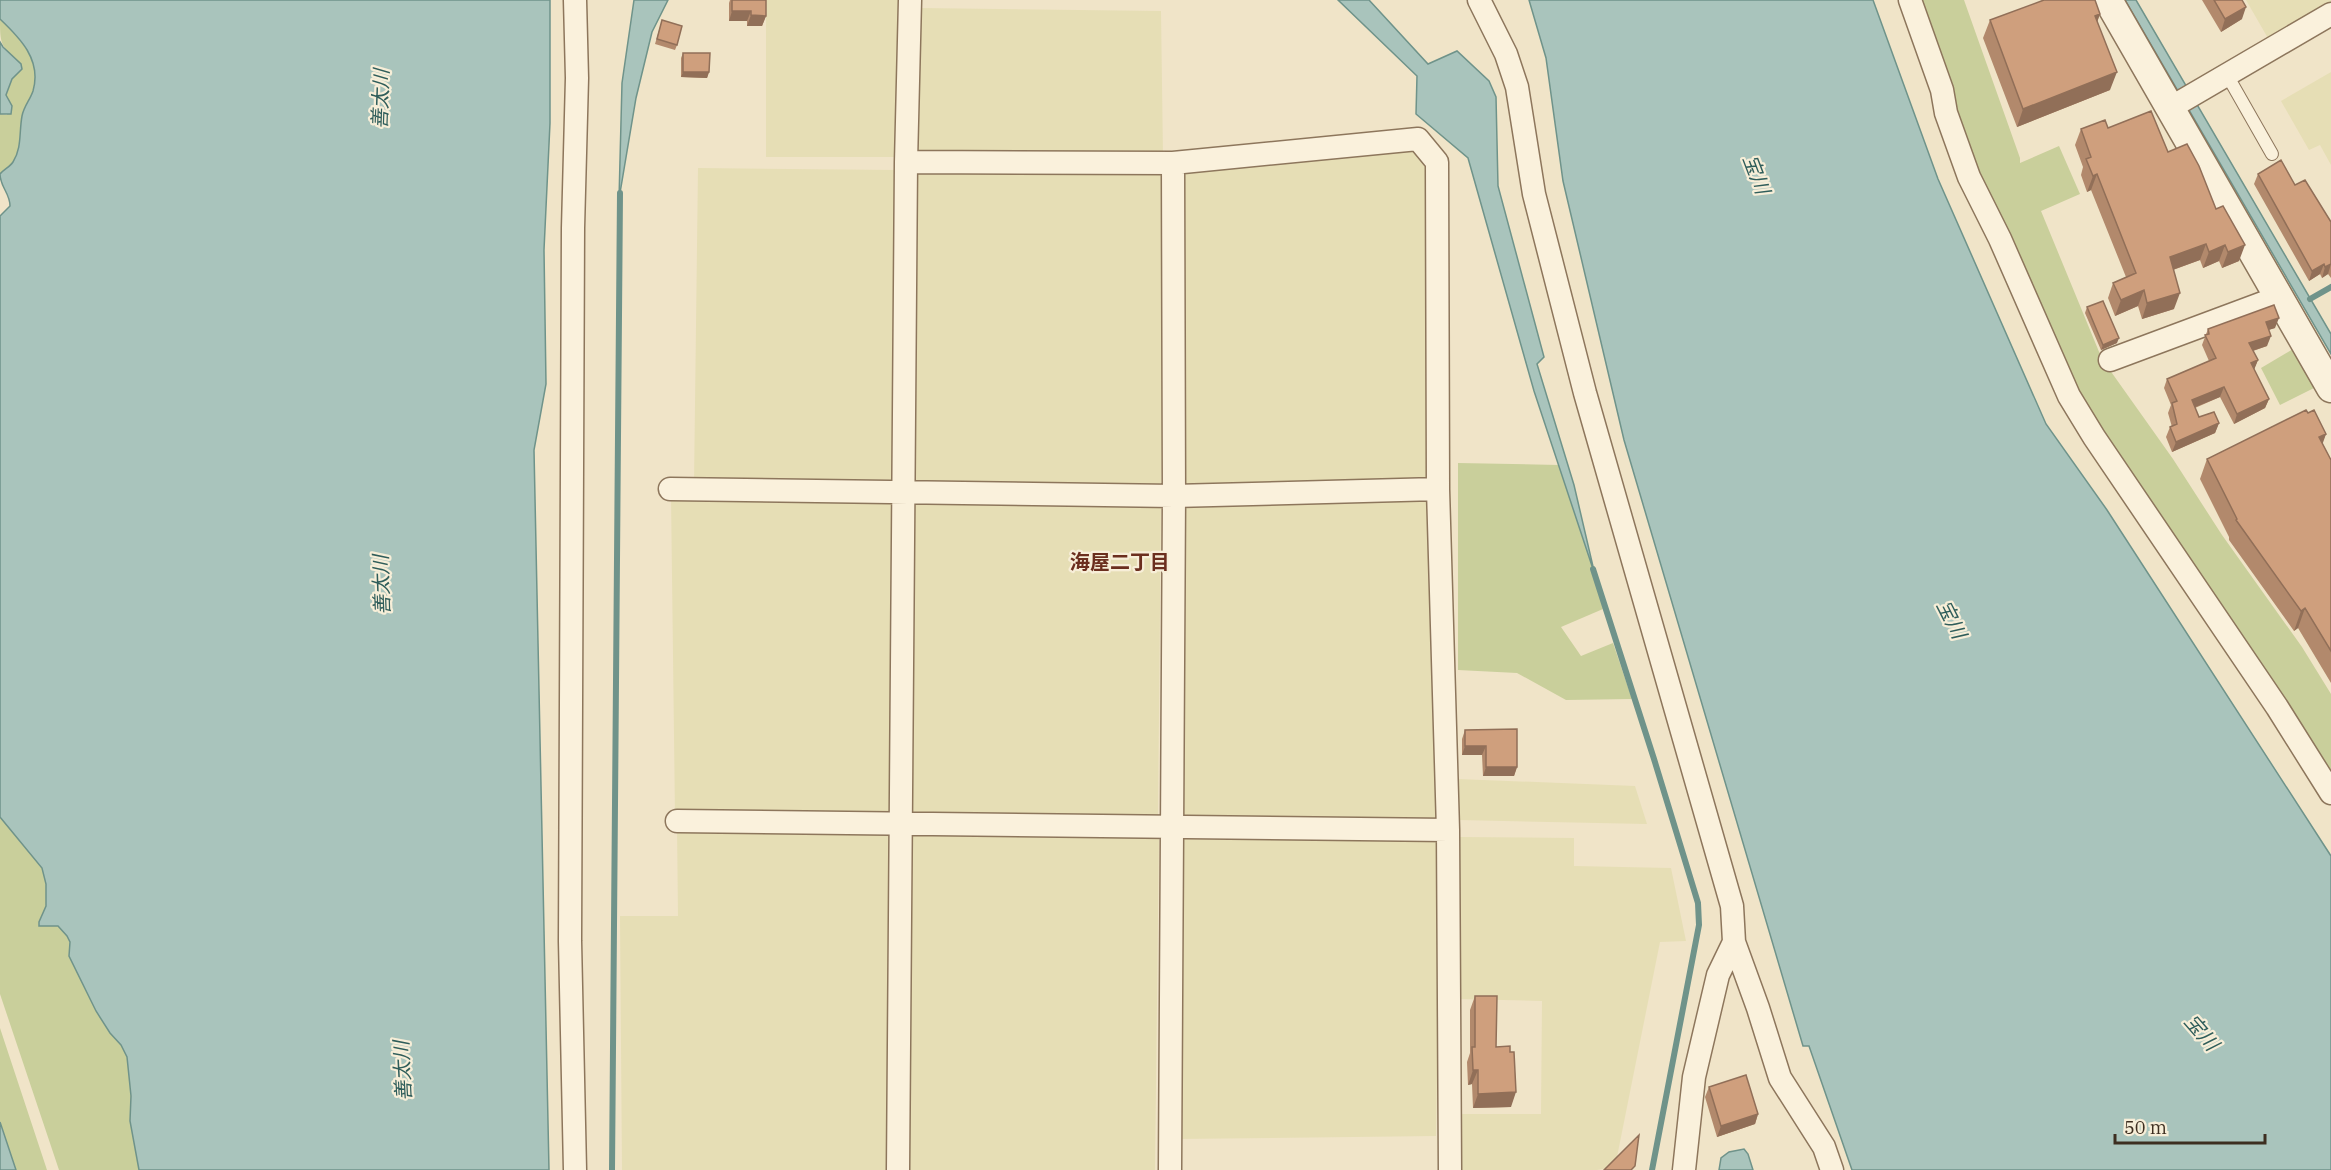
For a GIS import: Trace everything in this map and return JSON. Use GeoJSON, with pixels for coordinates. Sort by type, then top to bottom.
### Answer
{"type":"FeatureCollection","features":[{"type":"Feature","properties":{"kind":"street"},"geometry":{"type":"LineString","coordinates":[[575,0],[577,78],[573,240],[570,941],[575,1170]]}},
{"type":"Feature","properties":{"kind":"street"},"geometry":{"type":"LineString","coordinates":[[898,1170],[906,162],[910,0]]}},
{"type":"Feature","properties":{"kind":"street"},"geometry":{"type":"LineString","coordinates":[[1479,0],[1506,54],[1518,87],[1534,194],[1592,415],[1732,906],[1734,942],[1780,1078],[1824,1147],[1832,1170]]}},
{"type":"Feature","properties":{"kind":"street"},"geometry":{"type":"LineString","coordinates":[[1910,0],[1942,90],[1946,113],[1969,177],[2000,239],[2069,396],[2094,437],[2277,707],[2331,793]]}},
{"type":"Feature","properties":{"kind":"street"},"geometry":{"type":"LineString","coordinates":[[2108,0],[2182,101],[2279,297],[2331,388]]}},
{"type":"Feature","properties":{"kind":"street"},"geometry":{"type":"LineString","coordinates":[[2182,101],[2331,14]]}},
{"type":"Feature","properties":{"kind":"street"},"geometry":{"type":"LineString","coordinates":[[906,162],[1173,163],[1418,139],[1437,162],[1438,489],[1449,830],[1450,1170]]}},
{"type":"Feature","properties":{"kind":"street"},"geometry":{"type":"LineString","coordinates":[[1170,1170],[1174,496],[1173,163]]}},
{"type":"Feature","properties":{"kind":"street"},"geometry":{"type":"LineString","coordinates":[[2110,360],[2279,297]]}},
{"type":"Feature","properties":{"kind":"street"},"geometry":{"type":"LineString","coordinates":[[670,489],[1174,496],[1438,489]]}},
{"type":"Feature","properties":{"kind":"street"},"geometry":{"type":"LineString","coordinates":[[677,820],[1449,830]]}},
{"type":"Feature","properties":{"kind":"street"},"geometry":{"type":"LineString","coordinates":[[1684,1170],[1694,1077],[1718,975],[1734,942]]}},
{"type":"Feature","properties":{"kind":"lane"},"geometry":{"type":"LineString","coordinates":[[2227,75],[2272,154]]}},
{"type":"Feature","properties":{"kind":"shaded area"},"geometry":{"type":"Polygon","coordinates":[[[766,0],[898,0],[896,157],[766,157],[766,0]]]}},
{"type":"Feature","properties":{"kind":"shaded area"},"geometry":{"type":"Polygon","coordinates":[[[2246,0],[2331,0],[2331,4],[2269,40],[2246,0]]]}},
{"type":"Feature","properties":{"kind":"shaded area"},"geometry":{"type":"Polygon","coordinates":[[[920,8],[1161,11],[1163,157],[913,153],[920,8]]]}},
{"type":"Feature","properties":{"kind":"shaded area"},"geometry":{"type":"Polygon","coordinates":[[[2331,72],[2331,165],[2320,145],[2309,150],[2281,101],[2331,72]]]}},
{"type":"Feature","properties":{"kind":"shaded area"},"geometry":{"type":"Polygon","coordinates":[[[1410,145],[1428,160],[1432,476],[1423,485],[1181,493],[1180,165],[1410,145]]]}},
{"type":"Feature","properties":{"kind":"shaded area"},"geometry":{"type":"Polygon","coordinates":[[[698,168],[897,170],[896,484],[694,484],[698,168]]]}},
{"type":"Feature","properties":{"kind":"shaded area"},"geometry":{"type":"Polygon","coordinates":[[[915,168],[1167,173],[1161,491],[914,488],[915,168]]]}},
{"type":"Feature","properties":{"kind":"shaded area"},"geometry":{"type":"Polygon","coordinates":[[[671,495],[892,495],[893,818],[675,816],[671,495]]]}},
{"type":"Feature","properties":{"kind":"shaded area"},"geometry":{"type":"Polygon","coordinates":[[[913,496],[1161,500],[1158,817],[911,818],[913,496]]]}},
{"type":"Feature","properties":{"kind":"shaded area"},"geometry":{"type":"Polygon","coordinates":[[[1178,498],[1430,499],[1443,820],[1179,819],[1178,498]]]}},
{"type":"Feature","properties":{"kind":"shaded area"},"geometry":{"type":"Polygon","coordinates":[[[1458,779],[1635,786],[1647,824],[1459,820],[1458,779]]]}},
{"type":"Feature","properties":{"kind":"shaded area"},"geometry":{"type":"Polygon","coordinates":[[[677,827],[894,830],[890,1170],[622,1170],[620,916],[678,916],[677,827]]]}},
{"type":"Feature","properties":{"kind":"shaded area"},"geometry":{"type":"Polygon","coordinates":[[[911,827],[1159,833],[1155,1170],[907,1170],[911,827]]]}},
{"type":"Feature","properties":{"kind":"shaded area"},"geometry":{"type":"Polygon","coordinates":[[[1176,828],[1441,835],[1436,1136],[1176,1139],[1176,828]]]}},
{"type":"Feature","properties":{"kind":"shaded area"},"geometry":{"type":"Polygon","coordinates":[[[1459,837],[1574,838],[1574,866],[1671,868],[1686,941],[1660,942],[1615,1167],[1597,1170],[1457,1170],[1457,1114],[1541,1114],[1542,1001],[1458,999],[1459,837]]]}},
{"type":"Feature","properties":{"kind":"green space"},"geometry":{"type":"Polygon","coordinates":[[[1915,0],[1964,0],[2020,163],[2059,146],[2080,194],[2041,211],[2102,359],[2173,459],[2222,535],[2302,647],[2331,694],[2331,780],[2076,394],[1950,111],[1915,0]]]}},
{"type":"Feature","properties":{"kind":"green space"},"geometry":{"type":"Polygon","coordinates":[[[0,19],[27,51],[32,60],[35,80],[33,91],[22,116],[16,157],[12,164],[0,174],[0,114],[7,115],[9,100],[6,96],[21,64],[9,53],[1,41],[0,19]]]}},
{"type":"Feature","properties":{"kind":"green space"},"geometry":{"type":"Polygon","coordinates":[[[2298,346],[2320,385],[2280,405],[2261,368],[2298,346]]]}},
{"type":"Feature","properties":{"kind":"green space"},"geometry":{"type":"Polygon","coordinates":[[[1458,463],[1559,465],[1595,575],[1603,609],[1561,627],[1581,656],[1613,643],[1632,699],[1566,700],[1517,673],[1458,670],[1458,463]]]}},
{"type":"Feature","properties":{"kind":"green space"},"geometry":{"type":"Polygon","coordinates":[[[0,817],[42,868],[46,884],[46,906],[39,922],[58,926],[67,936],[70,942],[69,956],[96,1011],[127,1057],[131,1096],[130,1121],[139,1170],[59,1170],[0,994],[0,817]]]}},
{"type":"Feature","properties":{"kind":"green space"},"geometry":{"type":"Polygon","coordinates":[[[0,1028],[47,1170],[16,1170],[0,1122],[0,1028]]]}},
{"type":"Feature","properties":{"kind":"water","name":"善太川"},"geometry":{"type":"Polygon","coordinates":[[[0,0],[550,0],[550,123],[544,250],[546,384],[534,450],[549,1170],[139,1170],[130,1121],[131,1096],[127,1057],[96,1011],[69,956],[70,942],[67,936],[58,926],[39,926],[46,906],[46,884],[42,868],[0,817],[0,216],[10,206],[0,174],[12,164],[16,157],[22,116],[33,91],[35,80],[32,60],[27,50],[0,19],[0,0]]]}},
{"type":"Feature","properties":{"kind":"water"},"geometry":{"type":"Polygon","coordinates":[[[634,0],[668,0],[652,32],[636,98],[619,199],[622,83],[634,0]]]}},
{"type":"Feature","properties":{"kind":"water"},"geometry":{"type":"Polygon","coordinates":[[[1338,0],[1369,0],[1428,64],[1457,51],[1489,81],[1496,97],[1498,186],[1544,357],[1537,364],[1574,485],[1595,575],[1534,391],[1468,158],[1416,114],[1417,76],[1338,0]]]}},
{"type":"Feature","properties":{"kind":"water","name":"宝川"},"geometry":{"type":"Polygon","coordinates":[[[1529,0],[1873,0],[1938,179],[2046,424],[2107,510],[2331,856],[2331,1170],[1852,1170],[1809,1046],[1803,1046],[1624,440],[1563,181],[1546,58],[1529,0]]]}},
{"type":"Feature","properties":{"kind":"water"},"geometry":{"type":"Polygon","coordinates":[[[2125,0],[2136,0],[2331,334],[2331,354],[2125,0]]]}},
{"type":"Feature","properties":{"kind":"water"},"geometry":{"type":"Polygon","coordinates":[[[0,42],[21,64],[22,69],[12,79],[6,95],[12,106],[11,114],[0,114],[0,42]]]}},
{"type":"Feature","properties":{"kind":"water"},"geometry":{"type":"Polygon","coordinates":[[[0,1122],[16,1170],[0,1170],[0,1122]]]}},
{"type":"Feature","properties":{"kind":"water"},"geometry":{"type":"Polygon","coordinates":[[[1744,1149],[1753,1170],[1719,1170],[1721,1158],[1729,1152],[1744,1149]]]}},
{"type":"Feature","properties":{"kind":"building"},"geometry":{"type":"Polygon","coordinates":[[[732,0],[766,0],[766,16],[751,15],[751,11],[732,11],[732,0]]]}},
{"type":"Feature","properties":{"kind":"building"},"geometry":{"type":"Polygon","coordinates":[[[2044,0],[2095,0],[2100,14],[2095,16],[2117,72],[2023,109],[1990,20],[2044,0]]]}},
{"type":"Feature","properties":{"kind":"building"},"geometry":{"type":"Polygon","coordinates":[[[2214,0],[2242,0],[2246,7],[2225,19],[2214,0]]]}},
{"type":"Feature","properties":{"kind":"building"},"geometry":{"type":"Polygon","coordinates":[[[662,20],[682,26],[677,45],[657,39],[662,20]]]}},
{"type":"Feature","properties":{"kind":"building"},"geometry":{"type":"Polygon","coordinates":[[[683,53],[710,53],[709,72],[683,72],[683,53]]]}},
{"type":"Feature","properties":{"kind":"building"},"geometry":{"type":"Polygon","coordinates":[[[2151,111],[2168,152],[2187,144],[2199,166],[2216,209],[2223,206],[2245,245],[2228,252],[2225,245],[2209,252],[2206,244],[2170,257],[2180,293],[2147,303],[2144,290],[2121,300],[2113,283],[2136,273],[2097,174],[2093,176],[2086,159],[2091,157],[2081,129],[2105,120],[2108,128],[2151,111]]]}},
{"type":"Feature","properties":{"kind":"building"},"geometry":{"type":"Polygon","coordinates":[[[2281,160],[2295,185],[2305,180],[2331,222],[2331,264],[2325,267],[2324,264],[2312,271],[2258,174],[2281,160]]]}},
{"type":"Feature","properties":{"kind":"building"},"geometry":{"type":"Polygon","coordinates":[[[2103,301],[2119,338],[2103,345],[2087,307],[2103,301]]]}},
{"type":"Feature","properties":{"kind":"building"},"geometry":{"type":"Polygon","coordinates":[[[2274,305],[2279,318],[2266,322],[2271,336],[2249,343],[2258,360],[2251,363],[2269,399],[2237,414],[2224,387],[2192,400],[2199,417],[2214,412],[2219,423],[2176,442],[2170,427],[2177,424],[2172,403],[2177,401],[2167,379],[2216,358],[2205,335],[2209,334],[2208,329],[2274,305]]]}},
{"type":"Feature","properties":{"kind":"building"},"geometry":{"type":"Polygon","coordinates":[[[2306,410],[2308,413],[2314,410],[2326,434],[2319,437],[2331,460],[2331,651],[2305,608],[2301,611],[2236,520],[2207,459],[2306,410]]]}},
{"type":"Feature","properties":{"kind":"building"},"geometry":{"type":"Polygon","coordinates":[[[1517,729],[1517,767],[1486,767],[1486,746],[1465,746],[1465,730],[1517,729]]]}},
{"type":"Feature","properties":{"kind":"building"},"geometry":{"type":"Polygon","coordinates":[[[1475,996],[1497,996],[1496,1047],[1510,1046],[1510,1052],[1514,1052],[1516,1092],[1478,1094],[1478,1070],[1473,1070],[1472,1047],[1475,1047],[1475,996]]]}},
{"type":"Feature","properties":{"kind":"building"},"geometry":{"type":"Polygon","coordinates":[[[1746,1075],[1758,1114],[1721,1126],[1709,1087],[1746,1075]]]}},
{"type":"Feature","properties":{"kind":"building"},"geometry":{"type":"Polygon","coordinates":[[[1639,1135],[1635,1166],[1631,1170],[1604,1170],[1639,1135]]]}},
{"type":"Feature","properties":{"kind":"waterway"},"geometry":{"type":"LineString","coordinates":[[612,1170],[620,193]]}},
{"type":"Feature","properties":{"kind":"waterway"},"geometry":{"type":"LineString","coordinates":[[2310,299],[2331,287]]}},
{"type":"Feature","properties":{"kind":"waterway"},"geometry":{"type":"LineString","coordinates":[[1593,569],[1698,903],[1699,925],[1652,1170]]}},
{"type":"Feature","properties":{"kind":"district","name":"海屋二丁目"},"geometry":{"type":"Point","coordinates":[1120,561]}}]}
